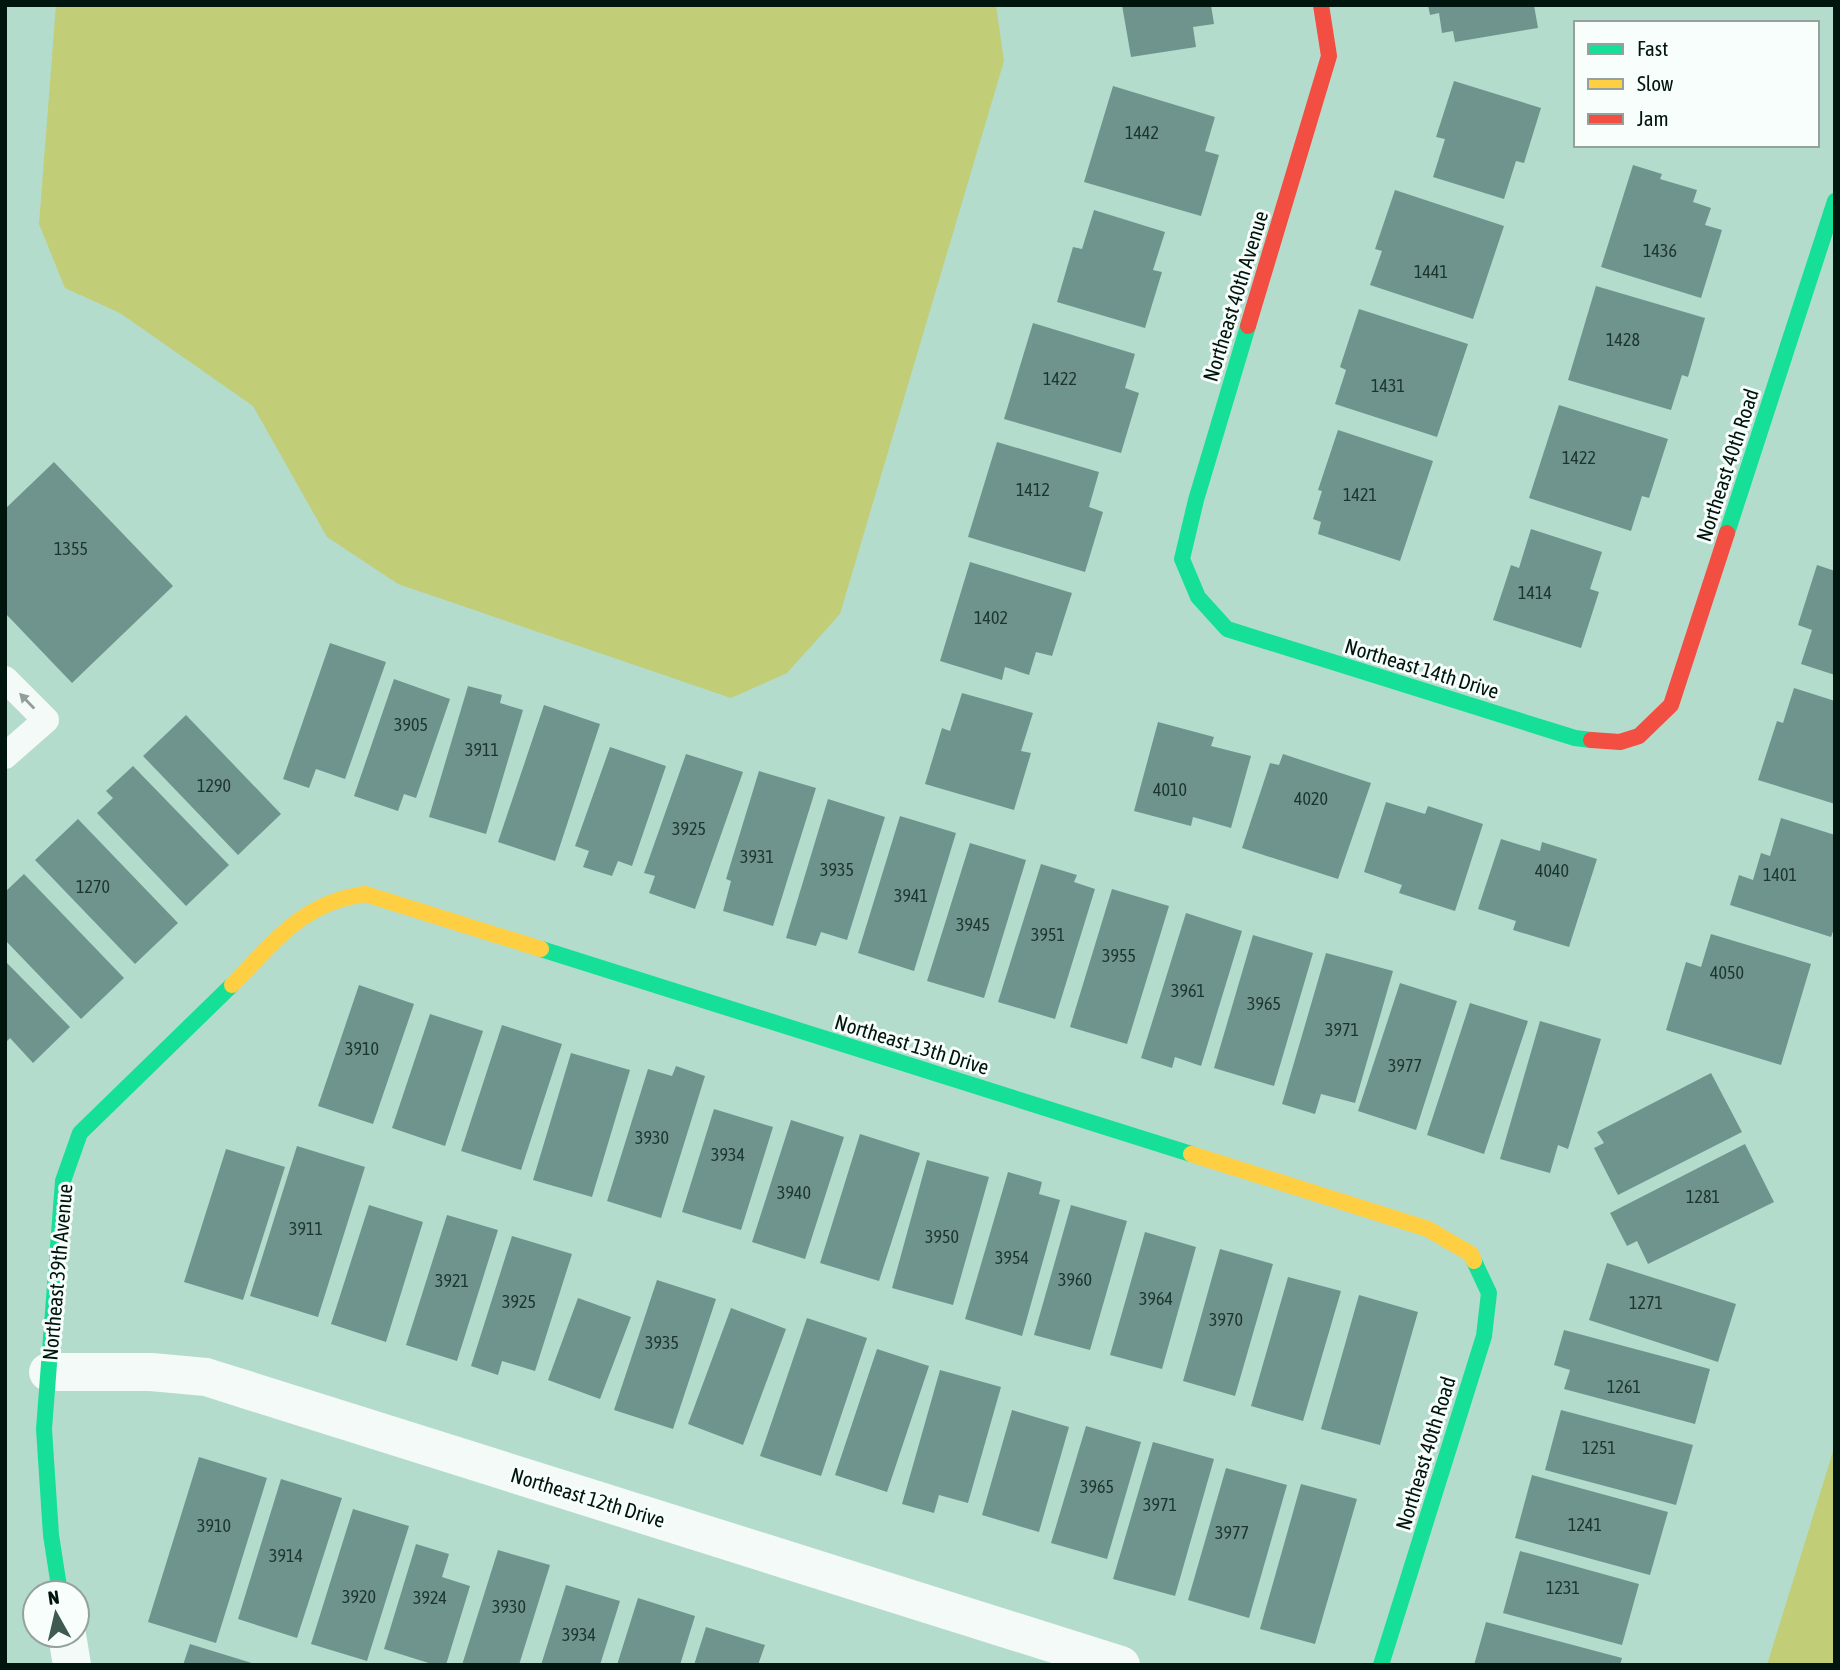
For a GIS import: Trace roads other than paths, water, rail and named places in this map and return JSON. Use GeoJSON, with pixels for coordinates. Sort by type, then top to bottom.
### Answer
{"type":"FeatureCollection","features":[{"type":"Feature","properties":{"kind":"street","name":"Northeast 40th Avenue"},"geometry":{"type":"LineString","coordinates":[[1198,597],[1182,559],[1329,55],[1321,5]]}},
{"type":"Feature","properties":{"kind":"street","name":"Northeast 40th Road"},"geometry":{"type":"LineString","coordinates":[[1647,734],[1671,705],[1835,201]]}},
{"type":"Feature","properties":{"kind":"street","name":"Northeast 14th Drive"},"geometry":{"type":"LineString","coordinates":[[1198,597],[1227,629],[1575,738],[1617,744],[1647,734]]}},
{"type":"Feature","properties":{"kind":"street","name":"Northeast 13th Drive"},"geometry":{"type":"LineString","coordinates":[[336,898],[365,894],[1428,1229],[1471,1254]]}},
{"type":"Feature","properties":{"kind":"street","name":"Northeast 39th Avenue"},"geometry":{"type":"LineString","coordinates":[[58,1579],[51,1535],[44,1429],[63,1181],[80,1133],[304,914],[336,898]]}},
{"type":"Feature","properties":{"kind":"street","name":"Northeast 40th Road"},"geometry":{"type":"LineString","coordinates":[[1381,1665],[1484,1336],[1489,1293],[1471,1254]]}},
{"type":"Feature","properties":{"kind":"street","name":"Northeast 12th Drive"},"geometry":{"type":"LineString","coordinates":[[48,1372],[151,1371],[206,1377],[1121,1665]]}},
{"type":"Feature","properties":{"kind":"lane"},"geometry":{"type":"LineString","coordinates":[[5,679],[46,720],[5,755]]}}]}
